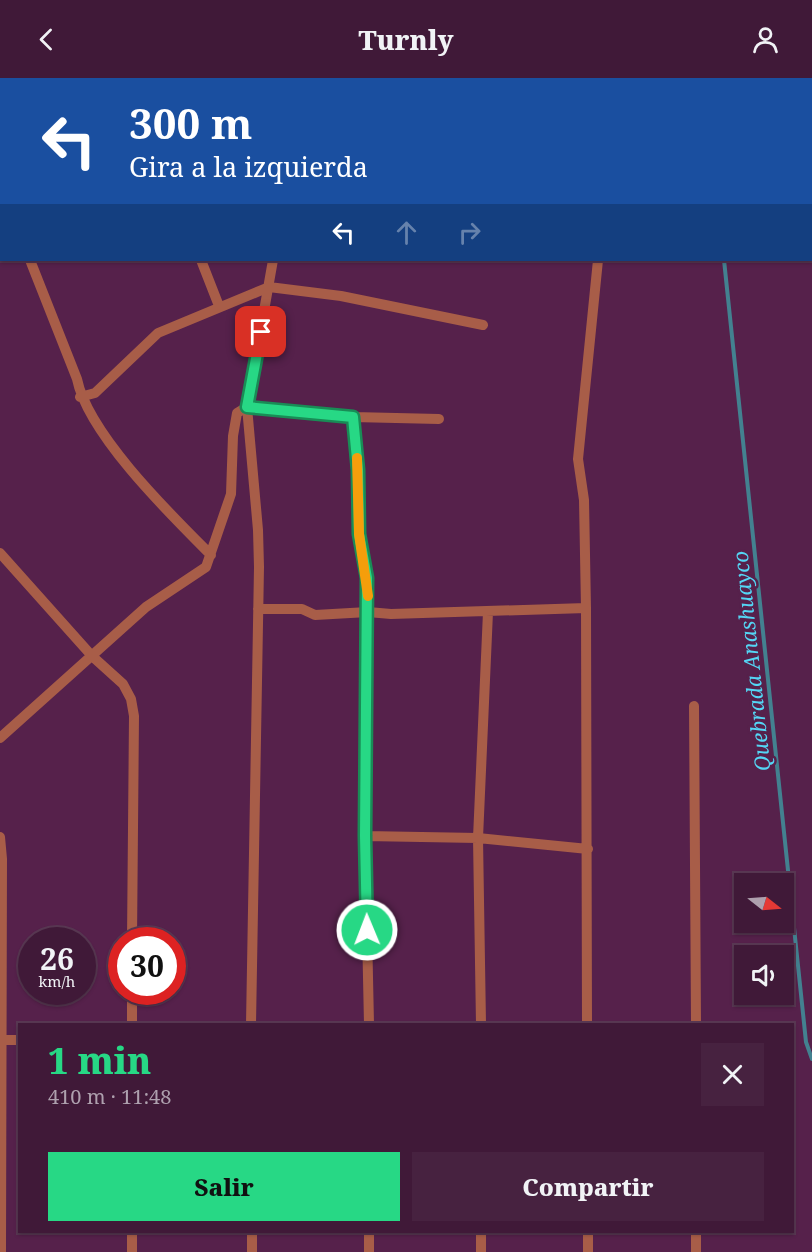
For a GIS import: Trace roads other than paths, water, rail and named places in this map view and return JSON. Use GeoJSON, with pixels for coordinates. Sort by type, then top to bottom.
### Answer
{"type":"FeatureCollection","features":[{"type":"Feature","properties":{"kind":"street"},"geometry":{"type":"LineString","coordinates":[[30,261],[77,379],[80,397],[125,462],[211,555]]}},
{"type":"Feature","properties":{"kind":"street"},"geometry":{"type":"LineString","coordinates":[[201,261],[219,306]]}},
{"type":"Feature","properties":{"kind":"street"},"geometry":{"type":"LineString","coordinates":[[251,1023],[258,531],[247,407],[273,261]]}},
{"type":"Feature","properties":{"kind":"street"},"geometry":{"type":"LineString","coordinates":[[587,1023],[586,608],[584,500],[578,459],[598,261]]}},
{"type":"Feature","properties":{"kind":"street"},"geometry":{"type":"LineString","coordinates":[[80,397],[95,393],[158,333],[269,287],[341,296],[483,325]]}},
{"type":"Feature","properties":{"kind":"street"},"geometry":{"type":"LineString","coordinates":[[0,738],[146,607],[206,567],[231,494],[233,436],[237,413],[247,407],[353,417],[439,418]]}},
{"type":"Feature","properties":{"kind":"street"},"geometry":{"type":"LineString","coordinates":[[353,417],[358,470],[359,534],[367,578],[368,612],[365,836],[369,1023]]}},
{"type":"Feature","properties":{"kind":"street"},"geometry":{"type":"LineString","coordinates":[[0,553],[92,656],[123,684],[131,699],[134,716],[132,927]]}},
{"type":"Feature","properties":{"kind":"street"},"geometry":{"type":"LineString","coordinates":[[258,609],[302,609],[315,615],[586,608]]}},
{"type":"Feature","properties":{"kind":"street"},"geometry":{"type":"LineString","coordinates":[[481,1023],[478,838],[488,612]]}},
{"type":"Feature","properties":{"kind":"street"},"geometry":{"type":"LineString","coordinates":[[694,706],[696,1023]]}},
{"type":"Feature","properties":{"kind":"street"},"geometry":{"type":"LineString","coordinates":[[365,836],[478,838],[588,849]]}},
{"type":"Feature","properties":{"kind":"street"},"geometry":{"type":"LineString","coordinates":[[0,837],[1,1252]]}},
{"type":"Feature","properties":{"kind":"street"},"geometry":{"type":"LineString","coordinates":[[132,1005],[132,1023]]}},
{"type":"Feature","properties":{"kind":"street"},"geometry":{"type":"LineString","coordinates":[[1,1040],[18,1040]]}},
{"type":"Feature","properties":{"kind":"street"},"geometry":{"type":"LineString","coordinates":[[132,1233],[132,1252]]}},
{"type":"Feature","properties":{"kind":"street"},"geometry":{"type":"LineString","coordinates":[[252,1233],[252,1252]]}},
{"type":"Feature","properties":{"kind":"street"},"geometry":{"type":"LineString","coordinates":[[369,1233],[369,1252]]}},
{"type":"Feature","properties":{"kind":"street"},"geometry":{"type":"LineString","coordinates":[[481,1233],[481,1252]]}},
{"type":"Feature","properties":{"kind":"street"},"geometry":{"type":"LineString","coordinates":[[588,1233],[588,1252]]}},
{"type":"Feature","properties":{"kind":"street"},"geometry":{"type":"LineString","coordinates":[[696,1233],[696,1252]]}},
{"type":"Feature","properties":{"kind":"waterway","name":"Quebrada Anashuayco"},"geometry":{"type":"LineString","coordinates":[[724,261],[806,1042],[812,1059]]}}]}
